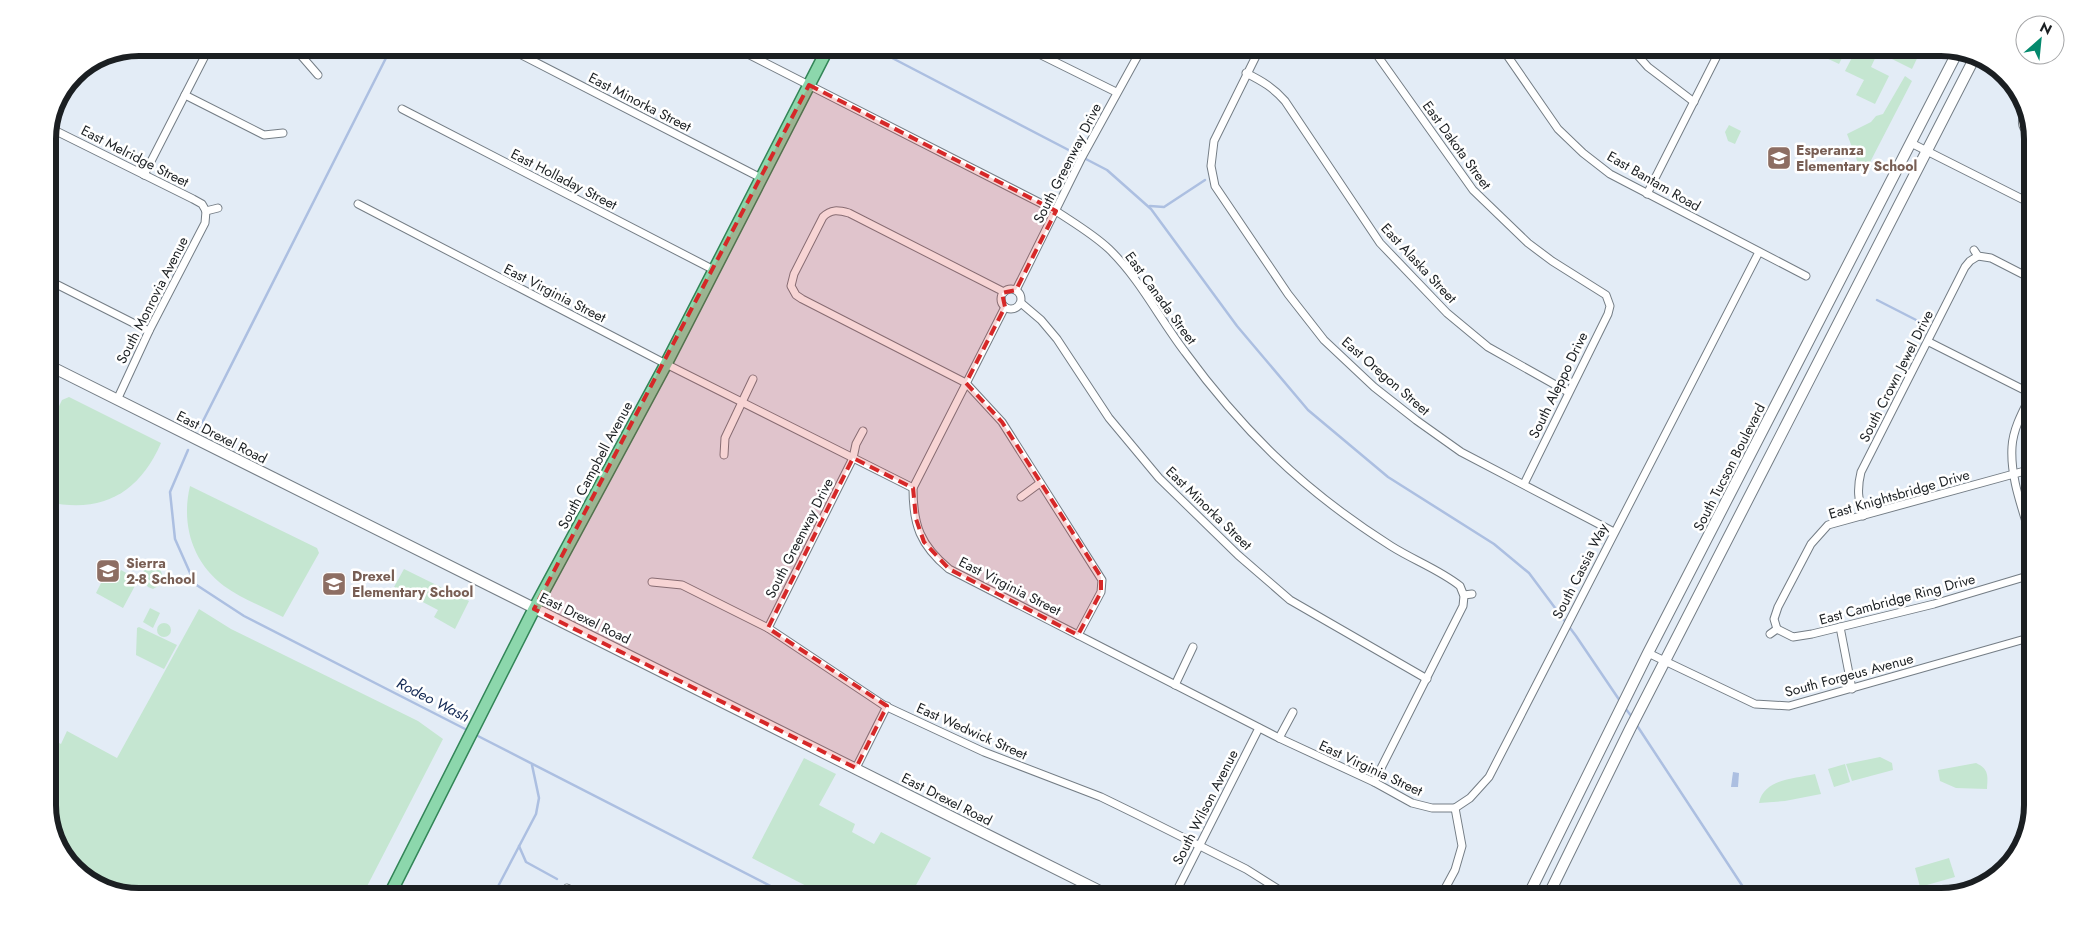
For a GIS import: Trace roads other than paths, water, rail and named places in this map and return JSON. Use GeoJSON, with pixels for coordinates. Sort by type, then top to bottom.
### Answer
{"type":"FeatureCollection","features":[{"type":"Feature","properties":{"kind":"main road","name":"South Campbell Avenue"},"geometry":{"type":"LineString","coordinates":[[393,888],[534,609],[666,364],[824,56]]}},
{"type":"Feature","properties":{"kind":"main road","name":"South Tucson Boulevard"},"geometry":{"type":"LineString","coordinates":[[1532,888],[1648,653],[1955,58]]}},
{"type":"Feature","properties":{"kind":"main road"},"geometry":{"type":"LineString","coordinates":[[1552,888],[1630,728],[1972,63]]}},
{"type":"Feature","properties":{"kind":"main road","name":"East Drexel Road"},"geometry":{"type":"LineString","coordinates":[[56,369],[1094,888]]}},
{"type":"Feature","properties":{"kind":"street"},"geometry":{"type":"LineString","coordinates":[[144,175],[205,56]]}},
{"type":"Feature","properties":{"kind":"street"},"geometry":{"type":"LineString","coordinates":[[301,56],[318,75]]}},
{"type":"Feature","properties":{"kind":"street","name":"East Minorka Street"},"geometry":{"type":"LineString","coordinates":[[524,56],[761,178]]}},
{"type":"Feature","properties":{"kind":"street","name":"East Canada Street"},"geometry":{"type":"LineString","coordinates":[[752,56],[1056,212],[1094,236],[1125,266],[1202,374],[1253,434],[1275,456],[1345,515],[1389,545],[1455,582],[1460,586],[1464,596]]}},
{"type":"Feature","properties":{"kind":"street"},"geometry":{"type":"LineString","coordinates":[[1043,56],[1116,92]]}},
{"type":"Feature","properties":{"kind":"street","name":"South Greenway Drive"},"geometry":{"type":"LineString","coordinates":[[1016,290],[1082,157],[1137,56]]}},
{"type":"Feature","properties":{"kind":"street"},"geometry":{"type":"LineString","coordinates":[[1246,73],[1256,56]]}},
{"type":"Feature","properties":{"kind":"street","name":"East Dakota Street"},"geometry":{"type":"LineString","coordinates":[[1378,56],[1473,190],[1528,243],[1552,261],[1611,298]]}},
{"type":"Feature","properties":{"kind":"street","name":"East Bantam Road"},"geometry":{"type":"LineString","coordinates":[[1508,56],[1558,129],[1583,153],[1610,174],[1806,276]]}},
{"type":"Feature","properties":{"kind":"street"},"geometry":{"type":"LineString","coordinates":[[1638,56],[1648,67],[1694,102]]}},
{"type":"Feature","properties":{"kind":"street"},"geometry":{"type":"LineString","coordinates":[[1647,194],[1718,56]]}},
{"type":"Feature","properties":{"kind":"street","name":"East Oregon Street"},"geometry":{"type":"LineString","coordinates":[[1246,73],[1214,141],[1211,166],[1215,186],[1288,294],[1324,340],[1374,387],[1461,452],[1614,532]]}},
{"type":"Feature","properties":{"kind":"street","name":"East Alaska Street"},"geometry":{"type":"LineString","coordinates":[[1246,73],[1266,82],[1285,101],[1380,243],[1447,313],[1488,347],[1568,392]]}},
{"type":"Feature","properties":{"kind":"street"},"geometry":{"type":"LineString","coordinates":[[185,95],[264,135],[284,133]]}},
{"type":"Feature","properties":{"kind":"street","name":"East Holladay Street"},"geometry":{"type":"LineString","coordinates":[[402,109],[714,270]]}},
{"type":"Feature","properties":{"kind":"street","name":"East Melridge Street"},"geometry":{"type":"LineString","coordinates":[[57,131],[198,202],[206,211]]}},
{"type":"Feature","properties":{"kind":"street"},"geometry":{"type":"LineString","coordinates":[[1911,143],[2024,199]]}},
{"type":"Feature","properties":{"kind":"street","name":"East Virginia Street"},"geometry":{"type":"LineString","coordinates":[[358,204],[666,364],[913,488],[916,519],[924,542],[936,558],[949,569],[1259,728],[1374,782],[1412,803],[1432,808],[1455,808]]}},
{"type":"Feature","properties":{"kind":"street"},"geometry":{"type":"LineString","coordinates":[[206,211],[218,208]]}},
{"type":"Feature","properties":{"kind":"street"},"geometry":{"type":"LineString","coordinates":[[1004,292],[849,213],[836,210],[828,212],[823,217],[794,274],[791,286],[796,295],[802,299],[966,383],[1002,422],[1104,580],[1101,592],[1078,635]]}},
{"type":"Feature","properties":{"kind":"street","name":"South Monrovia Avenue"},"geometry":{"type":"LineString","coordinates":[[117,400],[149,331],[205,223],[206,211]]}},
{"type":"Feature","properties":{"kind":"street","name":"South Cassia Way"},"geometry":{"type":"LineString","coordinates":[[1455,808],[1470,798],[1489,777],[1759,252]]}},
{"type":"Feature","properties":{"kind":"street","name":"South Crown Jewel Drive"},"geometry":{"type":"LineString","coordinates":[[1863,516],[1859,504],[1857,485],[1861,472],[1929,342],[1965,267],[1976,253],[1991,258],[2024,275]]}},
{"type":"Feature","properties":{"kind":"street"},"geometry":{"type":"LineString","coordinates":[[56,284],[149,331]]}},
{"type":"Feature","properties":{"kind":"street"},"geometry":{"type":"LineString","coordinates":[[1011,289],[1016,290],[1021,296],[1021,303],[1013,309],[1005,307],[1001,300],[1004,292],[1011,289]]}},
{"type":"Feature","properties":{"kind":"street","name":"South Aleppo Drive"},"geometry":{"type":"LineString","coordinates":[[1524,484],[1608,314],[1611,298]]}},
{"type":"Feature","properties":{"kind":"street","name":"East Minorka Street"},"geometry":{"type":"LineString","coordinates":[[1021,303],[1041,320],[1057,338],[1109,418],[1159,478],[1238,555],[1290,600],[1427,679]]}},
{"type":"Feature","properties":{"kind":"street"},"geometry":{"type":"LineString","coordinates":[[913,488],[1005,307]]}},
{"type":"Feature","properties":{"kind":"street"},"geometry":{"type":"LineString","coordinates":[[1929,342],[2024,389]]}},
{"type":"Feature","properties":{"kind":"street"},"geometry":{"type":"LineString","coordinates":[[724,455],[725,438],[753,379]]}},
{"type":"Feature","properties":{"kind":"street"},"geometry":{"type":"LineString","coordinates":[[2024,411],[2012,446],[2013,474],[2024,513]]}},
{"type":"Feature","properties":{"kind":"street"},"geometry":{"type":"LineString","coordinates":[[853,458],[856,444],[863,431]]}},
{"type":"Feature","properties":{"kind":"street","name":"South Greenway Drive"},"geometry":{"type":"LineString","coordinates":[[768,628],[853,458]]}},
{"type":"Feature","properties":{"kind":"street","name":"East Knightsbridge Drive"},"geometry":{"type":"LineString","coordinates":[[1777,629],[1774,619],[1778,607],[1811,544],[1828,525],[2024,471]]}},
{"type":"Feature","properties":{"kind":"street"},"geometry":{"type":"LineString","coordinates":[[1021,497],[1040,483]]}},
{"type":"Feature","properties":{"kind":"street","name":"East Cambridge Ring Drive"},"geometry":{"type":"LineString","coordinates":[[1777,629],[1793,637],[1934,604],[2024,577]]}},
{"type":"Feature","properties":{"kind":"street","name":"East Wedwick Street"},"geometry":{"type":"LineString","coordinates":[[652,582],[682,585],[768,628],[887,706],[1007,762],[1101,797],[1246,869],[1276,888]]}},
{"type":"Feature","properties":{"kind":"street"},"geometry":{"type":"LineString","coordinates":[[1374,782],[1461,611],[1464,596],[1472,594]]}},
{"type":"Feature","properties":{"kind":"street"},"geometry":{"type":"LineString","coordinates":[[1840,627],[1852,688]]}},
{"type":"Feature","properties":{"kind":"street"},"geometry":{"type":"LineString","coordinates":[[1770,634],[1777,629]]}},
{"type":"Feature","properties":{"kind":"street","name":"South Forgeus Avenue"},"geometry":{"type":"LineString","coordinates":[[1648,653],[1754,704],[1789,706],[2024,639]]}},
{"type":"Feature","properties":{"kind":"street"},"geometry":{"type":"LineString","coordinates":[[1175,685],[1194,647]]}},
{"type":"Feature","properties":{"kind":"street"},"geometry":{"type":"LineString","coordinates":[[856,768],[887,706]]}},
{"type":"Feature","properties":{"kind":"street"},"geometry":{"type":"LineString","coordinates":[[1279,738],[1293,712]]}},
{"type":"Feature","properties":{"kind":"street","name":"South Wilson Avenue"},"geometry":{"type":"LineString","coordinates":[[1178,888],[1259,728]]}},
{"type":"Feature","properties":{"kind":"street"},"geometry":{"type":"LineString","coordinates":[[1445,888],[1455,870],[1462,846],[1455,808]]}},
{"type":"Feature","properties":{"kind":"water"},"geometry":{"type":"Polygon","coordinates":[[[1733,772],[1739,773],[1738,787],[1731,787],[1733,772]]]}},
{"type":"Feature","properties":{"kind":"waterway"},"geometry":{"type":"LineString","coordinates":[[200,427],[387,56]]}},
{"type":"Feature","properties":{"kind":"waterway"},"geometry":{"type":"LineString","coordinates":[[888,56],[1107,170],[1151,209],[1237,326],[1308,410],[1388,477],[1494,544],[1529,573],[1576,636],[1620,701]]}},
{"type":"Feature","properties":{"kind":"waterway"},"geometry":{"type":"LineString","coordinates":[[1150,206],[1164,207],[1205,180]]}},
{"type":"Feature","properties":{"kind":"waterway"},"geometry":{"type":"LineString","coordinates":[[1877,300],[1922,323]]}},
{"type":"Feature","properties":{"kind":"waterway","name":"Rodeo Wash"},"geometry":{"type":"LineString","coordinates":[[188,450],[170,492],[175,539],[195,584],[244,616],[469,731]]}},
{"type":"Feature","properties":{"kind":"waterway"},"geometry":{"type":"LineString","coordinates":[[1625,708],[1632,717]]}},
{"type":"Feature","properties":{"kind":"waterway"},"geometry":{"type":"LineString","coordinates":[[1636,724],[1744,888]]}},
{"type":"Feature","properties":{"kind":"waterway","name":"Rodeo Wash"},"geometry":{"type":"LineString","coordinates":[[474,734],[774,888]]}},
{"type":"Feature","properties":{"kind":"waterway"},"geometry":{"type":"LineString","coordinates":[[497,888],[536,814],[539,798],[532,765]]}},
{"type":"Feature","properties":{"kind":"waterway"},"geometry":{"type":"LineString","coordinates":[[519,846],[526,862],[557,879]]}},
{"type":"Feature","properties":{"kind":"place","name":"Esperanza Elementary School"},"geometry":{"type":"Point","coordinates":[1779,158]}},
{"type":"Feature","properties":{"kind":"place","name":"Sierra 2-8 School"},"geometry":{"type":"Point","coordinates":[108,571]}},
{"type":"Feature","properties":{"kind":"place","name":"Drexel Elementary School"},"geometry":{"type":"Point","coordinates":[334,584]}}]}
